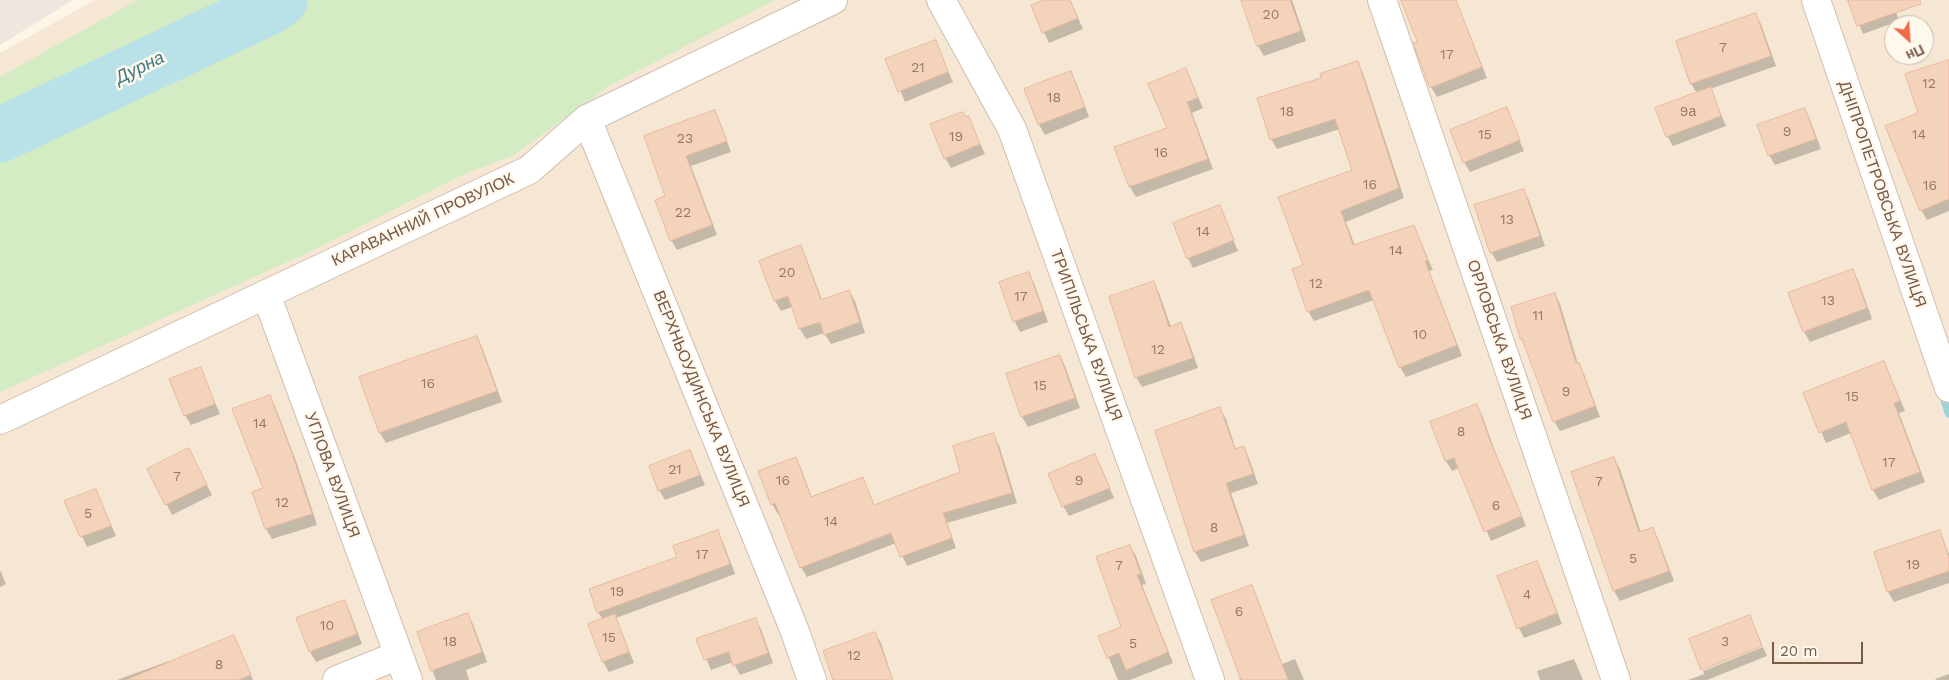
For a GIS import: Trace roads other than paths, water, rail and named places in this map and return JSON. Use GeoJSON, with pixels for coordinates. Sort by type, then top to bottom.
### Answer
{"type":"FeatureCollection","features":[{"type":"Feature","properties":{"kind":"street","name":"КАРАВАННИЙ ПРОВУЛОК"},"geometry":{"type":"LineString","coordinates":[[0,420],[529,170],[587,119],[833,0]]}},
{"type":"Feature","properties":{"kind":"street","name":"ТРИПІЛЬСЬКА ВУЛИЦЯ"},"geometry":{"type":"LineString","coordinates":[[941,0],[1012,129],[1210,680]]}},
{"type":"Feature","properties":{"kind":"street","name":"ОРЛОВСЬКА ВУЛИЦЯ"},"geometry":{"type":"LineString","coordinates":[[1382,0],[1616,680]]}},
{"type":"Feature","properties":{"kind":"street","name":"ДНІПРОПЕТРОВСЬКА ВУЛИЦЯ"},"geometry":{"type":"LineString","coordinates":[[1816,0],[1949,388]]}},
{"type":"Feature","properties":{"kind":"street","name":"ВЕРХНЬОУДИНСЬКА ВУЛИЦЯ"},"geometry":{"type":"LineString","coordinates":[[587,119],[794,629],[812,680]]}},
{"type":"Feature","properties":{"kind":"street","name":"УГЛОВА ВУЛИЦЯ"},"geometry":{"type":"LineString","coordinates":[[266,294],[403,668],[337,680]]}},
{"type":"Feature","properties":{"kind":"waterway","name":"Дурна"},"geometry":{"type":"LineString","coordinates":[[0,135],[268,8],[280,0]]}},
{"type":"Feature","properties":{"kind":"waterway"},"geometry":{"type":"LineString","coordinates":[[1942,391],[1949,413]]}}]}
